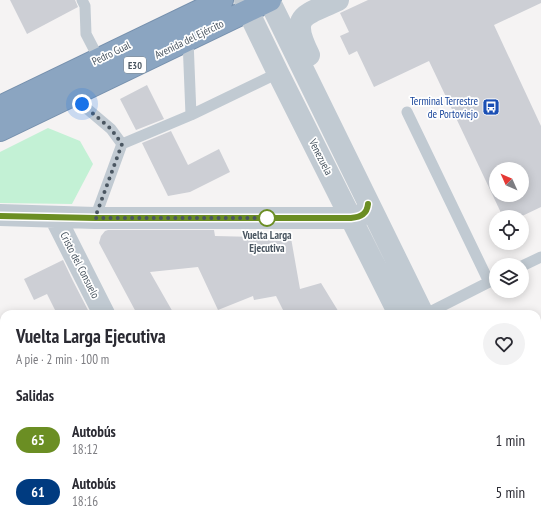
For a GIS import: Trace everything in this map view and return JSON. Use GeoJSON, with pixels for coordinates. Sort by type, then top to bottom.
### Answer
{"type":"FeatureCollection","features":[{"type":"Feature","properties":{"kind":"highway","name":"Pedro Gual"},"geometry":{"type":"LineString","coordinates":[[3,114],[103,69],[222,0]]}},
{"type":"Feature","properties":{"kind":"highway","name":"Avenida del Ejército"},"geometry":{"type":"LineString","coordinates":[[3,114],[72,96],[103,69],[188,40],[246,6],[270,0]]}},
{"type":"Feature","properties":{"kind":"street","name":"Venezuela"},"geometry":{"type":"LineString","coordinates":[[270,0],[368,204],[422,310]]}},
{"type":"Feature","properties":{"kind":"street"},"geometry":{"type":"LineString","coordinates":[[338,0],[306,15],[299,28],[300,36],[413,271],[412,292]]}},
{"type":"Feature","properties":{"kind":"street","name":"Venezuela"},"geometry":{"type":"LineString","coordinates":[[246,6],[397,310]]}},
{"type":"Feature","properties":{"kind":"street"},"geometry":{"type":"LineString","coordinates":[[0,216],[95,218],[351,218],[359,217],[365,214],[368,209],[368,204]]}},
{"type":"Feature","properties":{"kind":"street","name":"Cristo del Consuelo"},"geometry":{"type":"LineString","coordinates":[[55,217],[102,310]]}},
{"type":"Feature","properties":{"kind":"lane"},"geometry":{"type":"LineString","coordinates":[[82,0],[85,6],[86,34],[103,69]]}},
{"type":"Feature","properties":{"kind":"lane"},"geometry":{"type":"LineString","coordinates":[[188,40],[191,115]]}},
{"type":"Feature","properties":{"kind":"lane"},"geometry":{"type":"LineString","coordinates":[[95,218],[122,144],[191,115],[278,73]]}},
{"type":"Feature","properties":{"kind":"lane"},"geometry":{"type":"LineString","coordinates":[[72,96],[111,129],[122,144]]}},
{"type":"Feature","properties":{"kind":"lane"},"geometry":{"type":"LineString","coordinates":[[407,112],[489,273]]}},
{"type":"Feature","properties":{"kind":"lane"},"geometry":{"type":"LineString","coordinates":[[529,263],[541,257]]}},
{"type":"Feature","properties":{"kind":"lane"},"geometry":{"type":"LineString","coordinates":[[432,310],[489,283]]}},
{"type":"Feature","properties":{"kind":"green space"},"geometry":{"type":"Polygon","coordinates":[[[48,128],[80,141],[93,164],[72,204],[0,203],[0,152],[48,128]]]}},
{"type":"Feature","properties":{"kind":"building"},"geometry":{"type":"Polygon","coordinates":[[[10,0],[75,0],[78,7],[27,34],[10,0]]]}},
{"type":"Feature","properties":{"kind":"building","name":"Terminal Terrestre de Portoviejo"},"geometry":{"type":"Polygon","coordinates":[[[368,0],[541,0],[541,3],[494,25],[541,126],[541,207],[529,213],[529,210],[500,210],[496,202],[529,202],[529,162],[489,162],[489,187],[429,61],[374,87],[357,51],[349,55],[340,36],[349,32],[340,13],[368,0]]]}},
{"type":"Feature","properties":{"kind":"building"},"geometry":{"type":"Polygon","coordinates":[[[147,85],[164,119],[136,130],[120,99],[147,85]]]}},
{"type":"Feature","properties":{"kind":"building"},"geometry":{"type":"Polygon","coordinates":[[[171,131],[188,165],[219,149],[230,172],[190,192],[168,196],[142,143],[171,131]]]}},
{"type":"Feature","properties":{"kind":"building"},"geometry":{"type":"Polygon","coordinates":[[[108,230],[214,230],[215,236],[291,238],[300,289],[321,283],[338,310],[283,310],[276,296],[254,300],[253,296],[218,310],[198,267],[150,272],[172,310],[135,310],[99,243],[101,236],[108,230]]]}},
{"type":"Feature","properties":{"kind":"building"},"geometry":{"type":"Polygon","coordinates":[[[63,260],[88,310],[55,310],[47,294],[34,300],[24,279],[63,260]]]}},
{"type":"Feature","properties":{"kind":"bus line","name":"65"},"geometry":{"type":"LineString","coordinates":[[0,216],[95,218],[351,218],[359,217],[365,214],[368,209],[368,204]]}},
{"type":"Feature","properties":{"kind":"place","name":"Terminal Terrestre de Portoviejo"},"geometry":{"type":"Point","coordinates":[491,107]}},
{"type":"Feature","properties":{"kind":"place","name":"Vuelta Larga Ejecutiva"},"geometry":{"type":"Point","coordinates":[267,218]}},
{"type":"Feature","properties":{"kind":"route"},"geometry":{"type":"LineString","coordinates":[[82,104],[111,129],[122,144],[95,218],[267,218]]}}]}
